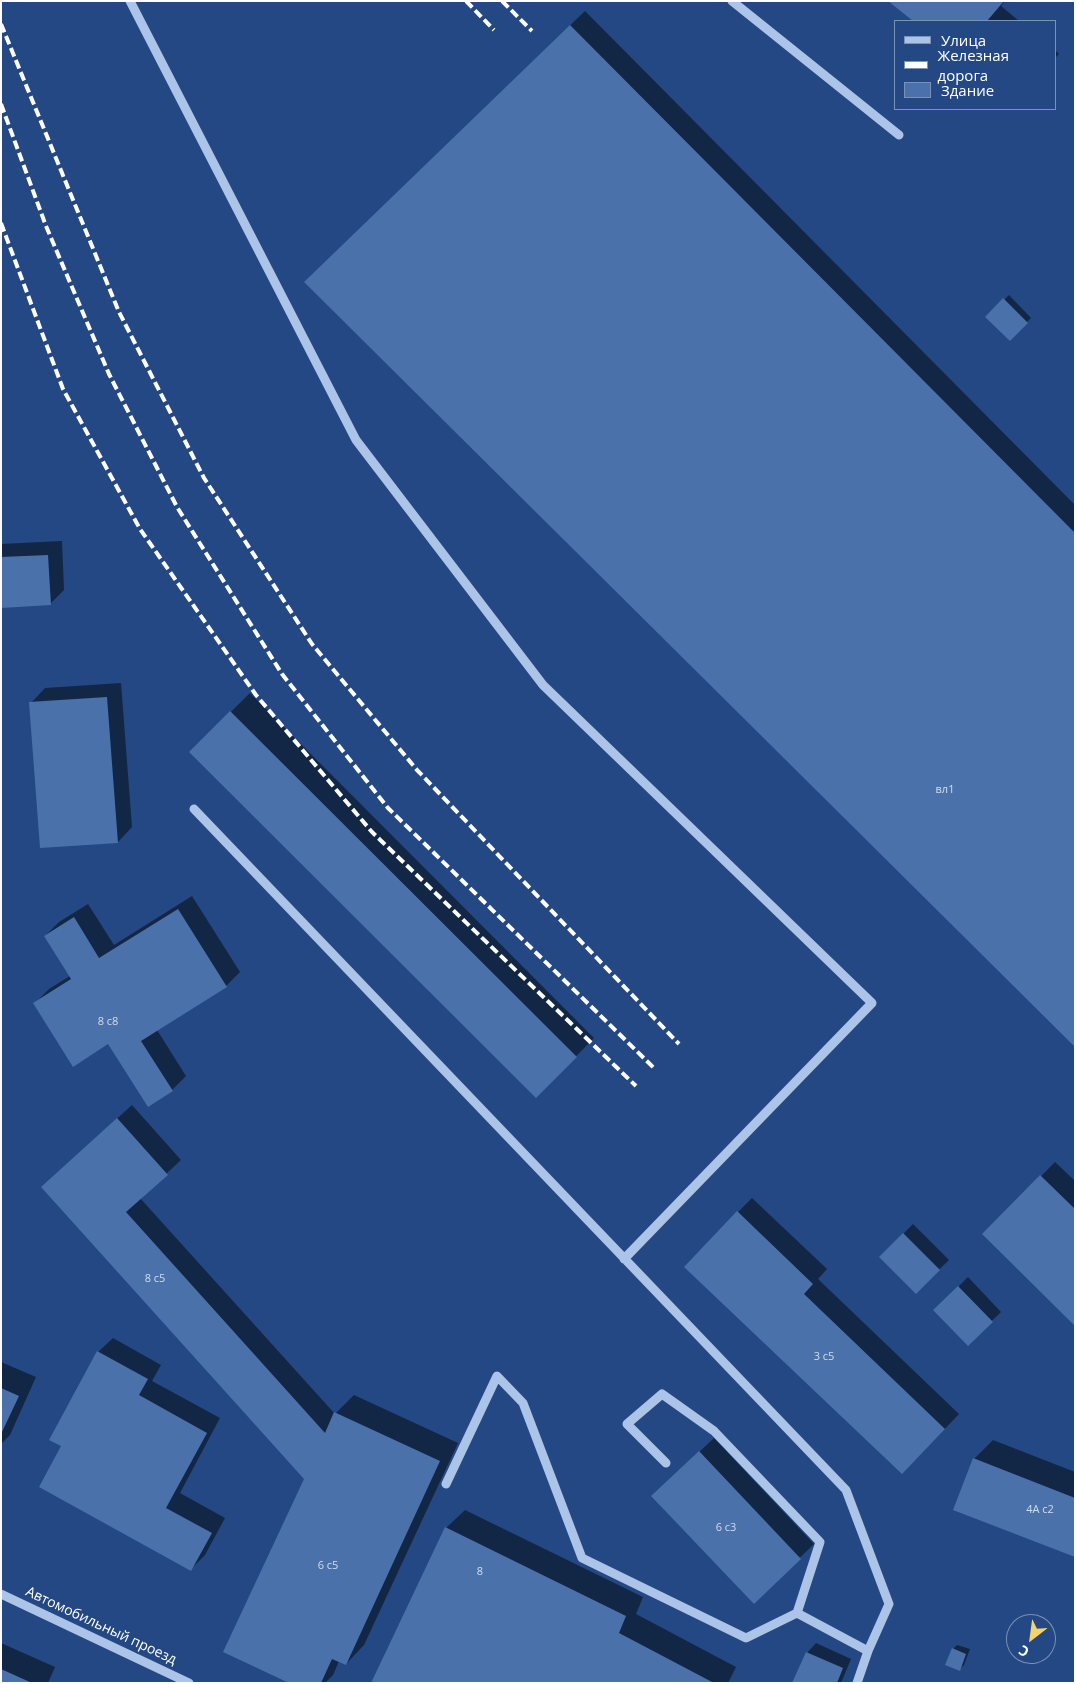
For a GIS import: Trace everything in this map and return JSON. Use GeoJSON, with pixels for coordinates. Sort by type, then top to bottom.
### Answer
{"type":"FeatureCollection","features":[{"type":"Feature","properties":{"kind":"street"},"geometry":{"type":"LineString","coordinates":[[130,1],[356,440],[543,685],[872,1003],[624,1259]]}},
{"type":"Feature","properties":{"kind":"street"},"geometry":{"type":"LineString","coordinates":[[732,1],[899,135]]}},
{"type":"Feature","properties":{"kind":"street"},"geometry":{"type":"LineString","coordinates":[[194,809],[846,1490],[889,1604],[868,1651],[857,1683]]}},
{"type":"Feature","properties":{"kind":"street"},"geometry":{"type":"LineString","coordinates":[[446,1484],[497,1376],[523,1403],[582,1558],[746,1638],[797,1613],[820,1542],[714,1432],[662,1394],[627,1424],[666,1463]]}},
{"type":"Feature","properties":{"kind":"street","name":"Автомобильный проезд"},"geometry":{"type":"LineString","coordinates":[[1,1594],[189,1683]]}},
{"type":"Feature","properties":{"kind":"street"},"geometry":{"type":"LineString","coordinates":[[797,1613],[868,1651]]}},
{"type":"Feature","properties":{"kind":"building"},"geometry":{"type":"Polygon","coordinates":[[[888,1],[1004,1],[988,20],[912,20],[888,1]]]}},
{"type":"Feature","properties":{"kind":"building"},"geometry":{"type":"Polygon","coordinates":[[[570,25],[1075,533],[1075,1047],[304,282],[570,25]]]}},
{"type":"Feature","properties":{"kind":"building"},"geometry":{"type":"Polygon","coordinates":[[[1003,298],[1028,323],[1010,341],[985,317],[1003,298]]]}},
{"type":"Feature","properties":{"kind":"building"},"geometry":{"type":"Polygon","coordinates":[[[48,555],[51,605],[1,608],[1,557],[48,555]]]}},
{"type":"Feature","properties":{"kind":"building"},"geometry":{"type":"Polygon","coordinates":[[[107,697],[118,843],[40,848],[29,702],[107,697]]]}},
{"type":"Feature","properties":{"kind":"building"},"geometry":{"type":"Polygon","coordinates":[[[230,711],[577,1057],[536,1098],[189,752],[230,711]]]}},
{"type":"Feature","properties":{"kind":"building"},"geometry":{"type":"Polygon","coordinates":[[[178,909],[227,987],[141,1041],[173,1091],[148,1107],[108,1044],[73,1067],[33,1003],[71,979],[44,936],[74,917],[99,958],[178,909]]]}},
{"type":"Feature","properties":{"kind":"building"},"geometry":{"type":"Polygon","coordinates":[[[117,1118],[168,1175],[126,1212],[325,1433],[334,1412],[440,1461],[346,1665],[332,1659],[321,1683],[289,1683],[223,1652],[304,1479],[41,1187],[117,1118]]]}},
{"type":"Feature","properties":{"kind":"building"},"geometry":{"type":"Polygon","coordinates":[[[1040,1175],[1075,1209],[1075,1326],[982,1234],[1040,1175]]]}},
{"type":"Feature","properties":{"kind":"building"},"geometry":{"type":"Polygon","coordinates":[[[737,1211],[813,1284],[804,1294],[945,1429],[902,1474],[684,1267],[737,1211]]]}},
{"type":"Feature","properties":{"kind":"building"},"geometry":{"type":"Polygon","coordinates":[[[903,1233],[940,1270],[916,1294],[879,1257],[903,1233]]]}},
{"type":"Feature","properties":{"kind":"building"},"geometry":{"type":"Polygon","coordinates":[[[958,1286],[993,1322],[968,1346],[933,1310],[958,1286]]]}},
{"type":"Feature","properties":{"kind":"building"},"geometry":{"type":"Polygon","coordinates":[[[97,1351],[148,1379],[139,1395],[207,1433],[166,1508],[212,1533],[191,1571],[39,1487],[61,1446],[49,1440],[97,1351]]]}},
{"type":"Feature","properties":{"kind":"building"},"geometry":{"type":"Polygon","coordinates":[[[1,1388],[19,1396],[1,1434],[1,1388]]]}},
{"type":"Feature","properties":{"kind":"building"},"geometry":{"type":"Polygon","coordinates":[[[699,1451],[801,1559],[754,1604],[651,1496],[699,1451]]]}},
{"type":"Feature","properties":{"kind":"building"},"geometry":{"type":"Polygon","coordinates":[[[973,1458],[1075,1498],[1075,1557],[953,1510],[973,1458]]]}},
{"type":"Feature","properties":{"kind":"building"},"geometry":{"type":"Polygon","coordinates":[[[445,1527],[626,1616],[619,1633],[714,1683],[371,1683],[445,1527]]]}},
{"type":"Feature","properties":{"kind":"building"},"geometry":{"type":"Polygon","coordinates":[[[952,1648],[966,1654],[960,1671],[945,1665],[952,1648]]]}},
{"type":"Feature","properties":{"kind":"building"},"geometry":{"type":"Polygon","coordinates":[[[806,1652],[843,1668],[837,1683],[792,1683],[806,1652]]]}},
{"type":"Feature","properties":{"kind":"building"},"geometry":{"type":"Polygon","coordinates":[[[1,1669],[32,1683],[1,1683],[1,1669]]]}},
{"type":"Feature","properties":{"kind":"railway"},"geometry":{"type":"LineString","coordinates":[[466,1],[494,30]]}},
{"type":"Feature","properties":{"kind":"railway"},"geometry":{"type":"LineString","coordinates":[[502,1],[532,31]]}},
{"type":"Feature","properties":{"kind":"railway"},"geometry":{"type":"LineString","coordinates":[[1,24],[119,312],[204,478],[312,644],[417,770],[679,1044]]}},
{"type":"Feature","properties":{"kind":"railway"},"geometry":{"type":"LineString","coordinates":[[1,104],[46,226],[109,374],[177,507],[282,674],[388,808],[654,1068]]}},
{"type":"Feature","properties":{"kind":"railway"},"geometry":{"type":"LineString","coordinates":[[1,223],[63,389],[140,529],[256,695],[372,832],[636,1086]]}}]}
